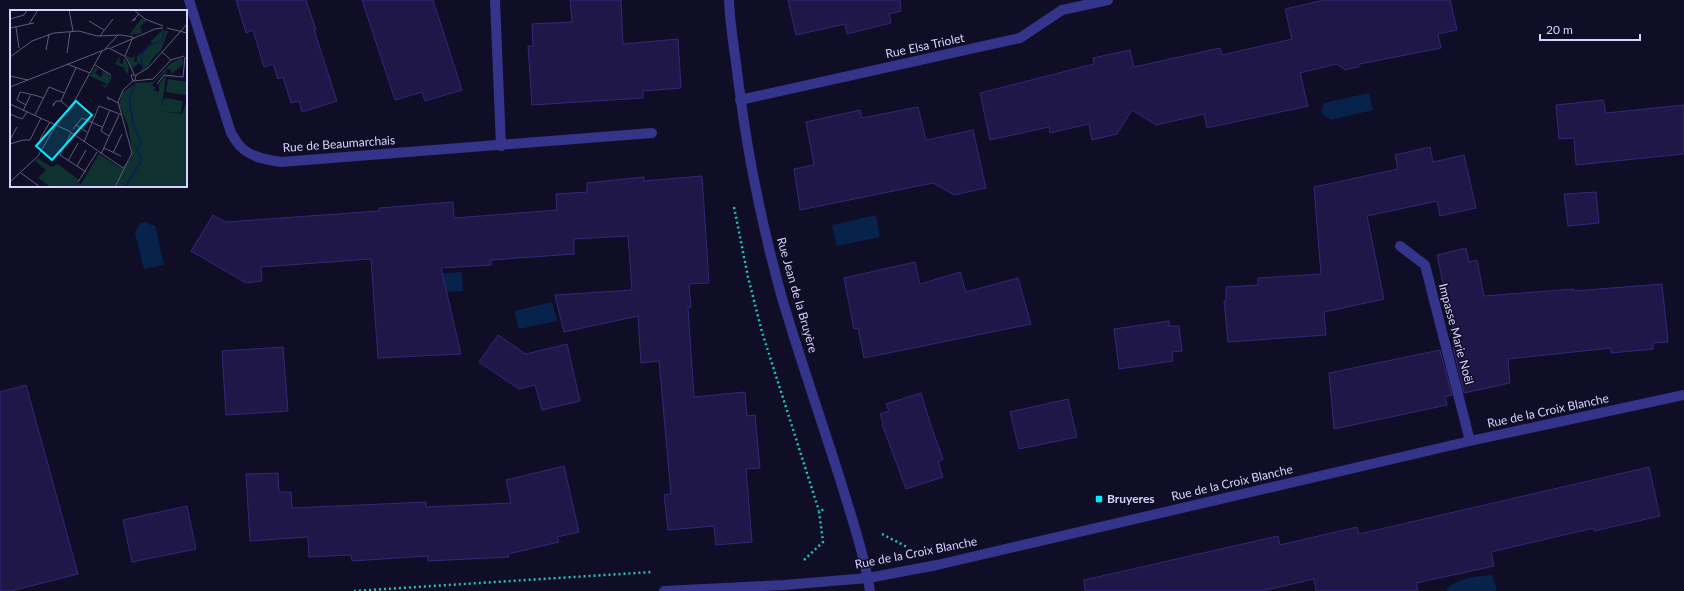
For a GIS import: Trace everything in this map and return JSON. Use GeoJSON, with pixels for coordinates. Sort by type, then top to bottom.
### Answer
{"type":"FeatureCollection","features":[{"type":"Feature","properties":{"kind":"street","name":"Rue de Beaumarchais"},"geometry":{"type":"LineString","coordinates":[[189,0],[231,133],[240,146],[254,155],[268,160],[281,162],[652,133]]}},
{"type":"Feature","properties":{"kind":"street"},"geometry":{"type":"LineString","coordinates":[[495,0],[501,146]]}},
{"type":"Feature","properties":{"kind":"street","name":"Rue Jean de la Bruyère"},"geometry":{"type":"LineString","coordinates":[[729,0],[731,31],[740,100],[755,188],[768,244],[783,298],[847,502],[868,578],[870,591]]}},
{"type":"Feature","properties":{"kind":"street","name":"Rue Elsa Triolet"},"geometry":{"type":"LineString","coordinates":[[740,100],[1020,38],[1062,10],[1108,0]]}},
{"type":"Feature","properties":{"kind":"street","name":"Impasse Marie Noël"},"geometry":{"type":"LineString","coordinates":[[1400,246],[1425,264],[1470,441]]}},
{"type":"Feature","properties":{"kind":"street","name":"Rue de la Croix Blanche"},"geometry":{"type":"LineString","coordinates":[[664,591],[784,585],[868,578],[937,565],[1470,441],[1684,395]]}},
{"type":"Feature","properties":{"kind":"path"},"geometry":{"type":"LineString","coordinates":[[802,562],[823,542],[819,511],[847,502]]}},
{"type":"Feature","properties":{"kind":"path"},"geometry":{"type":"LineString","coordinates":[[879,528],[882,534],[909,548]]}},
{"type":"Feature","properties":{"kind":"path"},"geometry":{"type":"LineString","coordinates":[[354,591],[652,572]]}},
{"type":"Feature","properties":{"kind":"water"},"geometry":{"type":"Polygon","coordinates":[[[1369,93],[1373,110],[1330,120],[1321,112],[1324,103],[1369,93]]]}},
{"type":"Feature","properties":{"kind":"water"},"geometry":{"type":"Polygon","coordinates":[[[876,215],[880,237],[837,246],[832,225],[876,215]]]}},
{"type":"Feature","properties":{"kind":"water"},"geometry":{"type":"Polygon","coordinates":[[[146,222],[151,225],[155,225],[164,265],[144,269],[135,233],[140,223],[146,222]]]}},
{"type":"Feature","properties":{"kind":"water"},"geometry":{"type":"Polygon","coordinates":[[[462,272],[463,291],[424,293],[422,275],[462,272]]]}},
{"type":"Feature","properties":{"kind":"water"},"geometry":{"type":"Polygon","coordinates":[[[552,302],[557,321],[519,329],[514,311],[552,302]]]}},
{"type":"Feature","properties":{"kind":"water"},"geometry":{"type":"Polygon","coordinates":[[[1492,575],[1497,590],[1447,591],[1447,588],[1463,580],[1492,575]]]}},
{"type":"Feature","properties":{"kind":"building"},"geometry":{"type":"Polygon","coordinates":[[[236,0],[306,0],[337,101],[302,112],[299,101],[291,103],[283,77],[278,79],[273,64],[264,67],[253,30],[246,33],[236,0]]]}},
{"type":"Feature","properties":{"kind":"building"},"geometry":{"type":"Polygon","coordinates":[[[362,0],[433,0],[462,90],[425,101],[422,92],[395,100],[362,0]]]}},
{"type":"Feature","properties":{"kind":"building"},"geometry":{"type":"Polygon","coordinates":[[[570,0],[621,0],[623,44],[678,39],[681,88],[643,91],[643,98],[532,105],[528,46],[533,46],[532,24],[572,22],[570,0]]]}},
{"type":"Feature","properties":{"kind":"building"},"geometry":{"type":"Polygon","coordinates":[[[788,0],[900,0],[901,11],[889,14],[891,23],[847,34],[845,24],[796,35],[788,0]]]}},
{"type":"Feature","properties":{"kind":"building"},"geometry":{"type":"Polygon","coordinates":[[[1324,0],[1450,0],[1457,30],[1438,34],[1441,48],[1360,64],[1358,67],[1345,70],[1336,64],[1300,73],[1308,106],[1207,128],[1204,114],[1156,125],[1132,110],[1117,134],[1092,140],[1089,124],[1050,133],[1049,127],[990,140],[980,93],[1094,64],[1093,58],[1130,50],[1134,67],[1220,48],[1222,55],[1292,39],[1285,9],[1324,0]]]}},
{"type":"Feature","properties":{"kind":"building"},"geometry":{"type":"Polygon","coordinates":[[[1603,100],[1606,113],[1684,105],[1684,154],[1576,165],[1574,138],[1559,139],[1556,105],[1603,100]]]}},
{"type":"Feature","properties":{"kind":"building"},"geometry":{"type":"Polygon","coordinates":[[[918,107],[926,140],[973,130],[986,188],[954,195],[933,183],[800,210],[794,169],[814,165],[806,122],[860,110],[862,118],[918,107]]]}},
{"type":"Feature","properties":{"kind":"building"},"geometry":{"type":"Polygon","coordinates":[[[1430,147],[1433,162],[1464,155],[1476,208],[1440,216],[1437,201],[1367,216],[1384,299],[1324,312],[1326,335],[1228,342],[1224,301],[1226,301],[1226,287],[1258,285],[1258,278],[1321,274],[1314,187],[1398,169],[1395,155],[1430,147]]]}},
{"type":"Feature","properties":{"kind":"building"},"geometry":{"type":"Polygon","coordinates":[[[702,176],[709,283],[689,284],[691,307],[688,308],[694,397],[745,392],[747,416],[755,415],[760,468],[746,469],[752,542],[716,545],[714,526],[668,530],[664,495],[671,494],[659,361],[641,363],[638,316],[564,332],[555,295],[632,290],[628,236],[574,239],[574,254],[491,260],[491,265],[441,268],[461,354],[378,358],[371,259],[261,267],[262,281],[246,283],[191,251],[213,215],[226,222],[379,211],[379,208],[453,202],[454,218],[557,210],[556,194],[587,192],[587,183],[644,177],[644,181],[702,176]]]}},
{"type":"Feature","properties":{"kind":"building"},"geometry":{"type":"Polygon","coordinates":[[[1596,192],[1599,223],[1568,226],[1564,194],[1596,192]]]}},
{"type":"Feature","properties":{"kind":"building"},"geometry":{"type":"Polygon","coordinates":[[[1466,248],[1469,262],[1477,260],[1484,296],[1662,284],[1668,342],[1653,343],[1653,349],[1611,353],[1611,348],[1508,359],[1510,383],[1464,393],[1453,347],[1457,346],[1437,255],[1466,248]]]}},
{"type":"Feature","properties":{"kind":"building"},"geometry":{"type":"Polygon","coordinates":[[[915,262],[920,284],[960,272],[966,292],[1018,278],[1031,324],[864,358],[858,328],[854,329],[844,278],[915,262]]]}},
{"type":"Feature","properties":{"kind":"building"},"geometry":{"type":"Polygon","coordinates":[[[1169,321],[1169,326],[1179,326],[1182,351],[1172,352],[1173,361],[1119,369],[1114,329],[1169,321]]]}},
{"type":"Feature","properties":{"kind":"building"},"geometry":{"type":"Polygon","coordinates":[[[498,335],[526,354],[567,344],[580,401],[542,410],[535,385],[519,389],[479,362],[498,335]]]}},
{"type":"Feature","properties":{"kind":"building"},"geometry":{"type":"Polygon","coordinates":[[[283,347],[288,411],[226,415],[222,351],[283,347]]]}},
{"type":"Feature","properties":{"kind":"building"},"geometry":{"type":"Polygon","coordinates":[[[1440,350],[1452,395],[1445,397],[1447,405],[1334,429],[1329,373],[1440,350]]]}},
{"type":"Feature","properties":{"kind":"building"},"geometry":{"type":"Polygon","coordinates":[[[26,385],[78,574],[11,591],[0,591],[0,392],[26,385]]]}},
{"type":"Feature","properties":{"kind":"building"},"geometry":{"type":"Polygon","coordinates":[[[921,393],[943,459],[938,462],[943,477],[906,489],[882,424],[880,414],[889,411],[886,404],[921,393]]]}},
{"type":"Feature","properties":{"kind":"building"},"geometry":{"type":"Polygon","coordinates":[[[1068,399],[1077,437],[1019,449],[1010,412],[1068,399]]]}},
{"type":"Feature","properties":{"kind":"building"},"geometry":{"type":"Polygon","coordinates":[[[564,466],[579,532],[557,537],[559,542],[508,554],[509,557],[428,561],[428,556],[352,561],[351,555],[309,557],[308,537],[250,541],[246,474],[278,473],[279,492],[291,492],[292,508],[426,502],[426,507],[511,503],[506,480],[564,466]]]}},
{"type":"Feature","properties":{"kind":"building"},"geometry":{"type":"Polygon","coordinates":[[[1649,467],[1660,516],[1594,531],[1594,528],[1491,552],[1494,566],[1416,583],[1418,591],[1316,591],[1314,579],[1262,591],[1085,591],[1084,580],[1278,536],[1280,545],[1357,527],[1359,534],[1649,467]]]}},
{"type":"Feature","properties":{"kind":"building"},"geometry":{"type":"Polygon","coordinates":[[[187,506],[196,549],[132,562],[123,520],[187,506]]]}},
{"type":"Feature","properties":{"kind":"place","name":"Bruyeres"},"geometry":{"type":"Point","coordinates":[1099,499]}}]}
